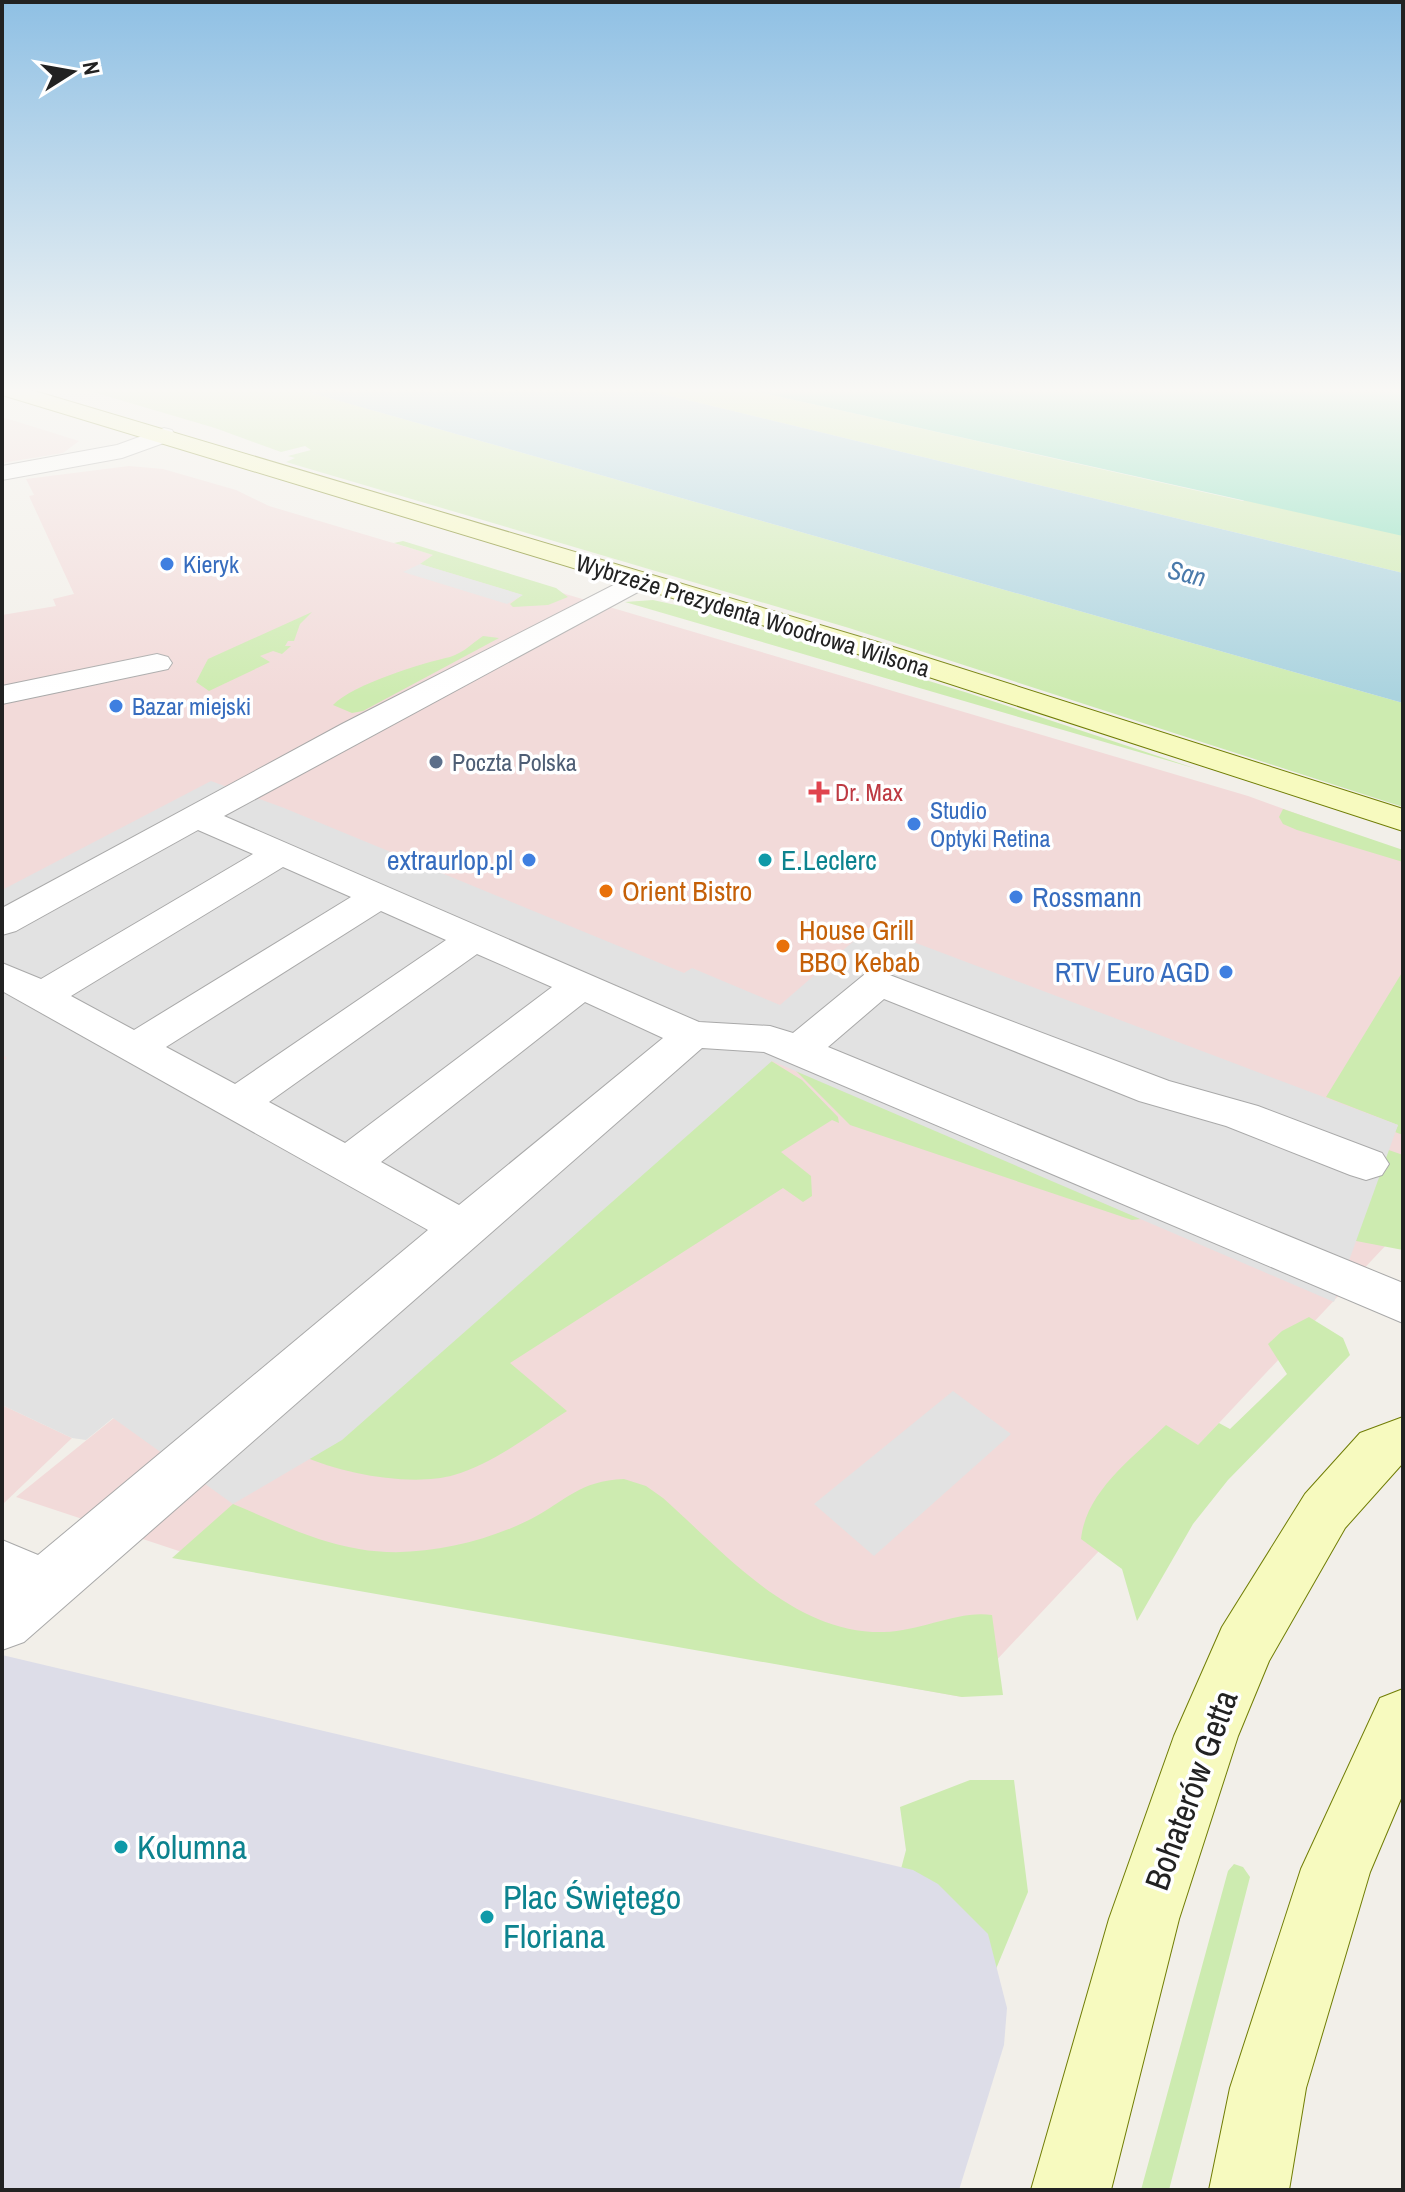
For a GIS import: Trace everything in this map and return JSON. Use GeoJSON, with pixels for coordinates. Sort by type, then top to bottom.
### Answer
{"type":"FeatureCollection","features":[{"type":"Feature","properties":{"kind":"street","name":"Wybrzeże Prezydenta Woodrowa Wilsona"},"geometry":{"type":"LineString","coordinates":[[352,492],[874,650],[1403,820]]}},
{"type":"Feature","properties":{"kind":"street"},"geometry":{"type":"LineString","coordinates":[[2,923],[195,816],[639,580]]}},
{"type":"Feature","properties":{"kind":"street"},"geometry":{"type":"LineString","coordinates":[[2,695],[157,663]]}},
{"type":"Feature","properties":{"kind":"street"},"geometry":{"type":"LineString","coordinates":[[195,816],[692,1035],[770,1039],[1403,1304]]}},
{"type":"Feature","properties":{"kind":"street"},"geometry":{"type":"LineString","coordinates":[[42,996],[281,853]]}},
{"type":"Feature","properties":{"kind":"street"},"geometry":{"type":"LineString","coordinates":[[135,1048],[379,896]]}},
{"type":"Feature","properties":{"kind":"street"},"geometry":{"type":"LineString","coordinates":[[237,1103],[474,938]]}},
{"type":"Feature","properties":{"kind":"street"},"geometry":{"type":"LineString","coordinates":[[2,975],[462,1228]]}},
{"type":"Feature","properties":{"kind":"street"},"geometry":{"type":"LineString","coordinates":[[798,1050],[879,983],[1154,1091],[1242,1116],[1366,1164]]}},
{"type":"Feature","properties":{"kind":"street"},"geometry":{"type":"LineString","coordinates":[[348,1164],[581,985]]}},
{"type":"Feature","properties":{"kind":"street"},"geometry":{"type":"LineString","coordinates":[[16,1592],[462,1228],[692,1035]]}},
{"type":"Feature","properties":{"kind":"street","name":"Bohaterów Getta"},"geometry":{"type":"LineString","coordinates":[[1071,2190],[1144,1919],[1206,1736],[1244,1647],[1325,1511],[1380,1449],[1403,1439]]}},
{"type":"Feature","properties":{"kind":"street"},"geometry":{"type":"LineString","coordinates":[[1249,2190],[1268,2088],[1336,1869],[1403,1719]]}},
{"type":"Feature","properties":{"kind":"shaded area"},"geometry":{"type":"Polygon","coordinates":[[[33,492],[241,492],[269,506],[1248,796],[1403,852],[1403,1227],[962,1697],[212,1562],[16,1497],[325,1248],[9,1058],[2,1061],[2,615],[56,606],[53,599],[74,594],[29,496],[34,495],[33,492]]]}},
{"type":"Feature","properties":{"kind":"shaded area"},"geometry":{"type":"Polygon","coordinates":[[[420,564],[523,595],[507,604],[403,572],[420,564]]]}},
{"type":"Feature","properties":{"kind":"shaded area"},"geometry":{"type":"Polygon","coordinates":[[[211,781],[284,808],[684,973],[692,968],[780,1005],[871,926],[1398,1125],[1334,1302],[772,1061],[342,1440],[233,1504],[113,1418],[86,1440],[72,1438],[2,1405],[2,1061],[7,1058],[2,1055],[2,890],[211,781]]]}},
{"type":"Feature","properties":{"kind":"shaded area"},"geometry":{"type":"Polygon","coordinates":[[[953,1391],[1011,1434],[874,1556],[814,1504],[953,1391]]]}},
{"type":"Feature","properties":{"kind":"shaded area"},"geometry":{"type":"Polygon","coordinates":[[[2,1405],[72,1438],[2,1505],[2,1405]]]}},
{"type":"Feature","properties":{"kind":"shaded area","name":"Plac Świętego Floriana"},"geometry":{"type":"Polygon","coordinates":[[[2,1655],[913,1870],[938,1884],[988,1934],[1007,2008],[1004,2045],[959,2190],[2,2190],[2,1655]]]}},
{"type":"Feature","properties":{"kind":"green space"},"geometry":{"type":"Polygon","coordinates":[[[389,492],[661,492],[1403,703],[1403,807],[849,628],[389,492]]]}},
{"type":"Feature","properties":{"kind":"green space"},"geometry":{"type":"Polygon","coordinates":[[[1069,492],[1204,492],[1243,501],[1256,492],[1403,492],[1403,573],[1069,492]]]}},
{"type":"Feature","properties":{"kind":"green space"},"geometry":{"type":"Polygon","coordinates":[[[1208,492],[1403,492],[1403,536],[1208,492]]]}},
{"type":"Feature","properties":{"kind":"green space"},"geometry":{"type":"Polygon","coordinates":[[[403,541],[556,588],[568,597],[548,605],[513,607],[510,604],[522,595],[420,564],[433,555],[394,543],[403,541]]]}},
{"type":"Feature","properties":{"kind":"green space"},"geometry":{"type":"Polygon","coordinates":[[[653,600],[694,609],[968,693],[1197,769],[625,602],[653,600]]]}},
{"type":"Feature","properties":{"kind":"green space"},"geometry":{"type":"Polygon","coordinates":[[[312,612],[300,624],[294,641],[288,641],[285,646],[291,646],[282,654],[273,651],[260,656],[270,662],[209,691],[196,682],[208,659],[312,612]]]}},
{"type":"Feature","properties":{"kind":"green space"},"geometry":{"type":"Polygon","coordinates":[[[483,636],[499,638],[363,711],[352,713],[333,705],[372,682],[455,655],[483,636]]]}},
{"type":"Feature","properties":{"kind":"green space"},"geometry":{"type":"Polygon","coordinates":[[[1283,809],[1403,850],[1403,862],[1283,824],[1279,817],[1283,809]]]}},
{"type":"Feature","properties":{"kind":"green space"},"geometry":{"type":"Polygon","coordinates":[[[1403,971],[1403,1135],[1395,1132],[1398,1125],[1326,1097],[1403,971]]]}},
{"type":"Feature","properties":{"kind":"green space"},"geometry":{"type":"Polygon","coordinates":[[[768,1059],[802,1080],[838,1117],[839,1123],[832,1120],[781,1152],[811,1176],[812,1196],[803,1202],[783,1188],[510,1363],[567,1411],[484,1463],[437,1478],[378,1477],[303,1456],[768,1059]]]}},
{"type":"Feature","properties":{"kind":"green space"},"geometry":{"type":"Polygon","coordinates":[[[790,1065],[1141,1219],[1132,1220],[850,1125],[790,1065]]]}},
{"type":"Feature","properties":{"kind":"green space"},"geometry":{"type":"Polygon","coordinates":[[[1383,1148],[1403,1155],[1403,1250],[1351,1240],[1383,1148]]]}},
{"type":"Feature","properties":{"kind":"green space"},"geometry":{"type":"Polygon","coordinates":[[[1309,1317],[1343,1338],[1350,1355],[1228,1480],[1193,1524],[1137,1621],[1122,1569],[1081,1539],[1092,1506],[1113,1476],[1166,1425],[1198,1445],[1219,1423],[1230,1429],[1287,1374],[1268,1344],[1282,1331],[1309,1317]]]}},
{"type":"Feature","properties":{"kind":"green space"},"geometry":{"type":"Polygon","coordinates":[[[624,1479],[646,1486],[663,1498],[763,1586],[790,1605],[820,1620],[851,1629],[884,1632],[966,1615],[992,1615],[1003,1695],[962,1697],[172,1558],[233,1504],[327,1541],[359,1549],[402,1552],[447,1547],[491,1536],[531,1519],[584,1488],[624,1479]]]}},
{"type":"Feature","properties":{"kind":"green space"},"geometry":{"type":"Polygon","coordinates":[[[970,1780],[1014,1780],[1028,1892],[991,1981],[737,2190],[896,1888],[906,1850],[900,1807],[970,1780]]]}},
{"type":"Feature","properties":{"kind":"green space"},"geometry":{"type":"Polygon","coordinates":[[[1234,1864],[1243,1867],[1250,1877],[1169,2190],[1141,2190],[1228,1871],[1234,1864]]]}},
{"type":"Feature","properties":{"kind":"water","name":"San"},"geometry":{"type":"Polygon","coordinates":[[[661,492],[1069,492],[1403,573],[1403,703],[661,492]]]}},
{"type":"Feature","properties":{"kind":"place","name":"Kieryk"},"geometry":{"type":"Point","coordinates":[167,564]}},
{"type":"Feature","properties":{"kind":"place","name":"Bazar miejski"},"geometry":{"type":"Point","coordinates":[116,706]}},
{"type":"Feature","properties":{"kind":"place","name":"Poczta Polska"},"geometry":{"type":"Point","coordinates":[436,762]}},
{"type":"Feature","properties":{"kind":"place","name":"Dr. Max"},"geometry":{"type":"Point","coordinates":[819,792]}},
{"type":"Feature","properties":{"kind":"place","name":"Studio Optyki Retina"},"geometry":{"type":"Point","coordinates":[914,824]}},
{"type":"Feature","properties":{"kind":"place","name":"extraurlop.pl"},"geometry":{"type":"Point","coordinates":[529,860]}},
{"type":"Feature","properties":{"kind":"place","name":"E.Leclerc"},"geometry":{"type":"Point","coordinates":[765,860]}},
{"type":"Feature","properties":{"kind":"place","name":"Orient Bistro"},"geometry":{"type":"Point","coordinates":[606,891]}},
{"type":"Feature","properties":{"kind":"place","name":"Rossmann"},"geometry":{"type":"Point","coordinates":[1016,897]}},
{"type":"Feature","properties":{"kind":"place","name":"House Grill BBQ Kebab"},"geometry":{"type":"Point","coordinates":[783,946]}},
{"type":"Feature","properties":{"kind":"place","name":"RTV Euro AGD"},"geometry":{"type":"Point","coordinates":[1226,972]}},
{"type":"Feature","properties":{"kind":"place","name":"Kolumna"},"geometry":{"type":"Point","coordinates":[121,1847]}},
{"type":"Feature","properties":{"kind":"place","name":"Plac Świętego Floriana"},"geometry":{"type":"Point","coordinates":[487,1917]}}]}
